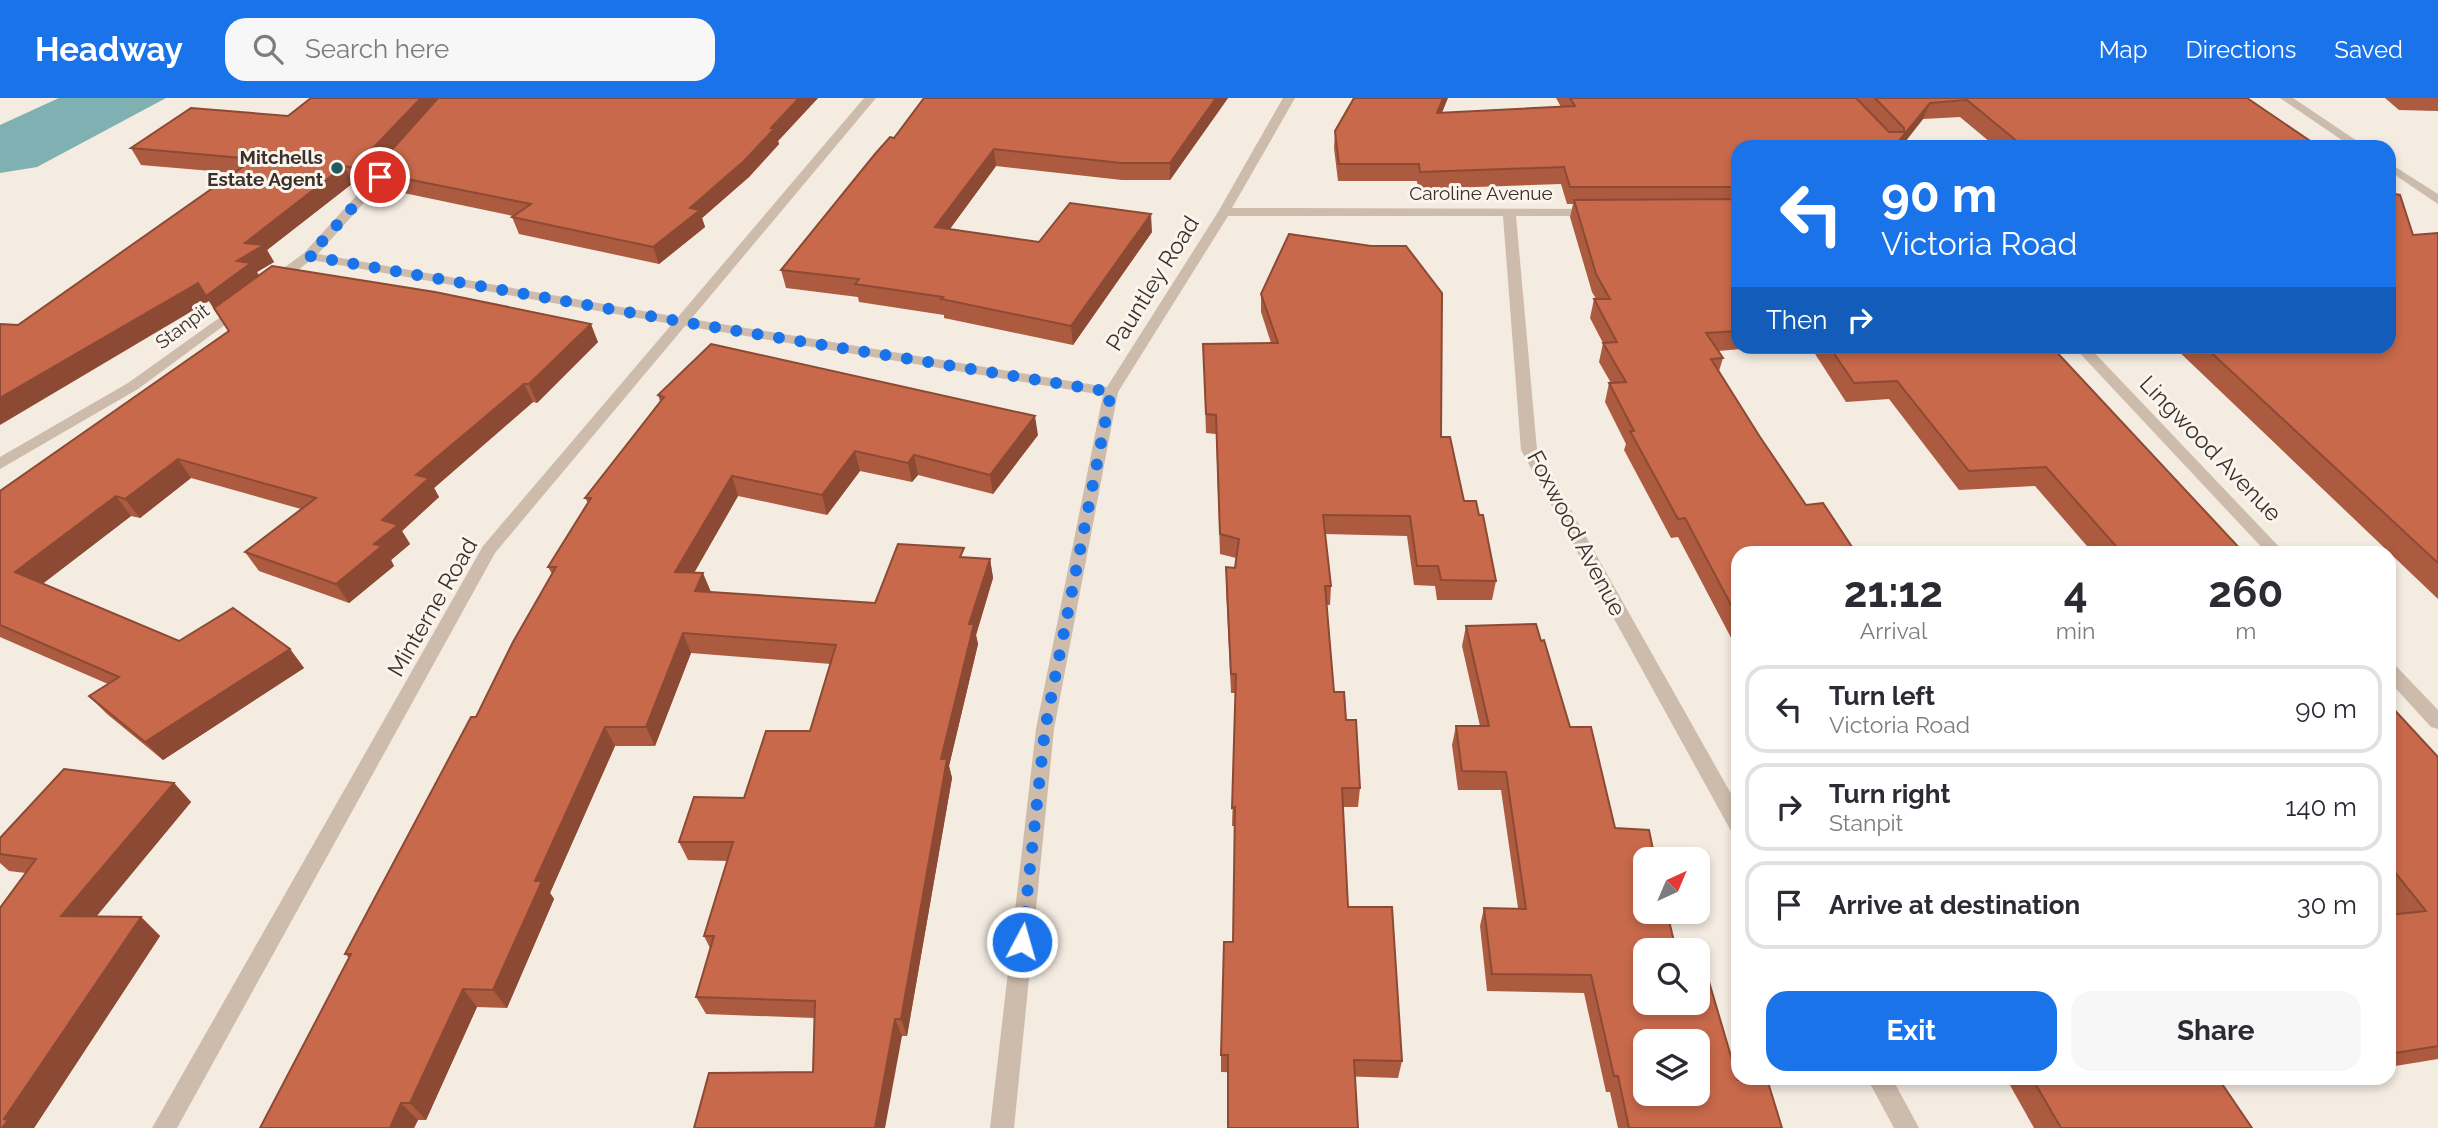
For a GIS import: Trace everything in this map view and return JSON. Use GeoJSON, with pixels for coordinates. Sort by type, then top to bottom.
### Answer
{"type":"FeatureCollection","features":[{"type":"Feature","properties":{"kind":"street","name":"Minterne Road"},"geometry":{"type":"LineString","coordinates":[[164,1128],[489,550],[870,98]]}},
{"type":"Feature","properties":{"kind":"street","name":"Pauntley Road"},"geometry":{"type":"LineString","coordinates":[[1002,1128],[1045,729],[1111,392],[1224,212],[1289,98]]}},
{"type":"Feature","properties":{"kind":"street"},"geometry":{"type":"LineString","coordinates":[[2286,98],[2349,140]]}},
{"type":"Feature","properties":{"kind":"street","name":"Stanpit"},"geometry":{"type":"LineString","coordinates":[[0,464],[133,386],[309,256],[398,157]]}},
{"type":"Feature","properties":{"kind":"street"},"geometry":{"type":"LineString","coordinates":[[2396,171],[2438,200]]}},
{"type":"Feature","properties":{"kind":"street"},"geometry":{"type":"LineString","coordinates":[[2396,181],[2410,180]]}},
{"type":"Feature","properties":{"kind":"street","name":"Caroline Avenue"},"geometry":{"type":"LineString","coordinates":[[1224,212],[1614,212]]}},
{"type":"Feature","properties":{"kind":"street","name":"Foxwood Avenue"},"geometry":{"type":"LineString","coordinates":[[1509,212],[1529,450],[1731,812]]}},
{"type":"Feature","properties":{"kind":"street"},"geometry":{"type":"LineString","coordinates":[[309,256],[683,322],[1111,392]]}},
{"type":"Feature","properties":{"kind":"street","name":"Lingwood Avenue"},"geometry":{"type":"LineString","coordinates":[[2088,354],[2270,546]]}},
{"type":"Feature","properties":{"kind":"street"},"geometry":{"type":"LineString","coordinates":[[2396,677],[2438,722]]}},
{"type":"Feature","properties":{"kind":"street"},"geometry":{"type":"LineString","coordinates":[[1883,1085],[1906,1128]]}},
{"type":"Feature","properties":{"kind":"water"},"geometry":{"type":"Polygon","coordinates":[[[59,98],[166,98],[37,167],[0,173],[0,125],[59,98]]]}},
{"type":"Feature","properties":{"kind":"building"},"geometry":{"type":"Polygon","coordinates":[[[311,98],[421,98],[354,168],[344,166],[245,243],[264,245],[237,261],[251,263],[206,296],[198,283],[0,398],[0,324],[18,325],[254,159],[131,148],[191,108],[288,116],[311,98]]]}},
{"type":"Feature","properties":{"kind":"building"},"geometry":{"type":"Polygon","coordinates":[[[438,98],[799,98],[744,161],[690,208],[700,210],[653,247],[512,217],[531,204],[372,172],[438,98]]]}},
{"type":"Feature","properties":{"kind":"building"},"geometry":{"type":"Polygon","coordinates":[[[924,98],[1216,98],[1170,163],[1121,163],[994,149],[935,227],[1039,242],[1070,203],[1151,214],[1071,326],[941,299],[943,297],[855,284],[859,279],[781,270],[875,154],[890,137],[894,138],[924,98]]]}},
{"type":"Feature","properties":{"kind":"building"},"geometry":{"type":"Polygon","coordinates":[[[1354,98],[1443,98],[1437,113],[1575,106],[1570,98],[1856,98],[1889,132],[1904,132],[1904,128],[1875,98],[2247,98],[2309,140],[2016,140],[1967,100],[1930,103],[1900,140],[1731,140],[1731,187],[1570,187],[1564,167],[1420,172],[1419,164],[1339,164],[1335,131],[1354,98]]]}},
{"type":"Feature","properties":{"kind":"building"},"geometry":{"type":"Polygon","coordinates":[[[2396,194],[2400,195],[2413,235],[2438,233],[2438,563],[2213,354],[2396,354],[2396,194]]]}},
{"type":"Feature","properties":{"kind":"building"},"geometry":{"type":"Polygon","coordinates":[[[1731,199],[1731,331],[1706,333],[1723,358],[1711,359],[1806,505],[1823,503],[1851,546],[1731,546],[1731,605],[1685,518],[1678,519],[1630,431],[1634,431],[1609,383],[1626,382],[1603,343],[1617,342],[1594,299],[1610,299],[1596,274],[1574,200],[1731,199]]]}},
{"type":"Feature","properties":{"kind":"building"},"geometry":{"type":"Polygon","coordinates":[[[1289,234],[1371,246],[1406,246],[1442,293],[1441,437],[1450,437],[1464,501],[1476,501],[1479,515],[1483,515],[1496,581],[1441,580],[1438,566],[1417,566],[1410,516],[1323,515],[1331,586],[1325,586],[1334,692],[1344,692],[1346,720],[1356,720],[1360,788],[1342,788],[1348,907],[1392,907],[1402,1061],[1354,1060],[1358,1128],[1228,1128],[1228,1055],[1221,1055],[1224,942],[1233,942],[1235,807],[1232,808],[1236,674],[1231,674],[1226,567],[1235,568],[1239,539],[1220,534],[1216,415],[1206,414],[1203,344],[1278,343],[1261,294],[1289,234]]]}},
{"type":"Feature","properties":{"kind":"building"},"geometry":{"type":"Polygon","coordinates":[[[272,266],[435,292],[591,324],[529,384],[524,384],[416,475],[429,478],[382,520],[398,525],[374,544],[382,546],[336,584],[245,552],[316,498],[178,459],[125,499],[116,496],[15,572],[179,641],[233,608],[290,649],[145,742],[89,696],[119,677],[0,625],[0,491],[229,331],[214,308],[272,266]]]}},
{"type":"Feature","properties":{"kind":"building"},"geometry":{"type":"Polygon","coordinates":[[[711,344],[1035,416],[990,475],[914,455],[908,463],[855,451],[822,495],[732,476],[675,572],[703,573],[695,591],[875,603],[898,544],[964,548],[960,557],[990,559],[969,624],[974,624],[941,759],[947,759],[901,1019],[895,1019],[875,1128],[694,1128],[709,1073],[813,1072],[815,1001],[696,997],[714,936],[704,936],[733,842],[679,842],[694,797],[744,798],[766,731],[810,731],[836,645],[683,633],[646,727],[605,727],[535,881],[542,881],[493,990],[463,989],[410,1103],[401,1103],[390,1128],[260,1128],[351,954],[345,954],[471,717],[476,717],[513,642],[556,567],[548,567],[591,498],[585,498],[664,397],[658,395],[711,344]]]}},
{"type":"Feature","properties":{"kind":"building"},"geometry":{"type":"Polygon","coordinates":[[[1834,354],[2058,354],[2237,546],[2116,546],[2046,467],[1969,471],[1897,381],[1854,383],[1834,354]]]}},
{"type":"Feature","properties":{"kind":"building"},"geometry":{"type":"Polygon","coordinates":[[[1536,624],[1541,641],[1544,640],[1570,727],[1591,727],[1615,828],[1649,830],[1653,847],[1633,847],[1633,924],[1670,924],[1673,938],[1633,938],[1633,1015],[1710,1015],[1710,985],[1731,1056],[1731,1085],[1769,1085],[1782,1128],[1629,1128],[1591,975],[1492,974],[1484,908],[1526,909],[1506,772],[1462,771],[1456,726],[1489,726],[1466,626],[1536,624]]]}},
{"type":"Feature","properties":{"kind":"building"},"geometry":{"type":"Polygon","coordinates":[[[2396,712],[2438,757],[2438,1046],[2396,1053],[2396,914],[2426,911],[2396,874],[2396,712]]]}},
{"type":"Feature","properties":{"kind":"building"},"geometry":{"type":"Polygon","coordinates":[[[64,769],[174,783],[61,916],[141,917],[4,1119],[8,1120],[0,1128],[0,908],[36,859],[0,854],[0,838],[64,769]]]}},
{"type":"Feature","properties":{"kind":"building"},"geometry":{"type":"Polygon","coordinates":[[[2036,1085],[2223,1085],[2252,1128],[2061,1128],[2036,1085]]]}},
{"type":"Feature","properties":{"kind":"place","name":"Mitchells Estate Agent"},"geometry":{"type":"Point","coordinates":[337,168]}},
{"type":"Feature","properties":{"kind":"route"},"geometry":{"type":"LineString","coordinates":[[380,177],[309,256],[683,322],[1111,392],[1045,729],[1022,942]]}}]}
